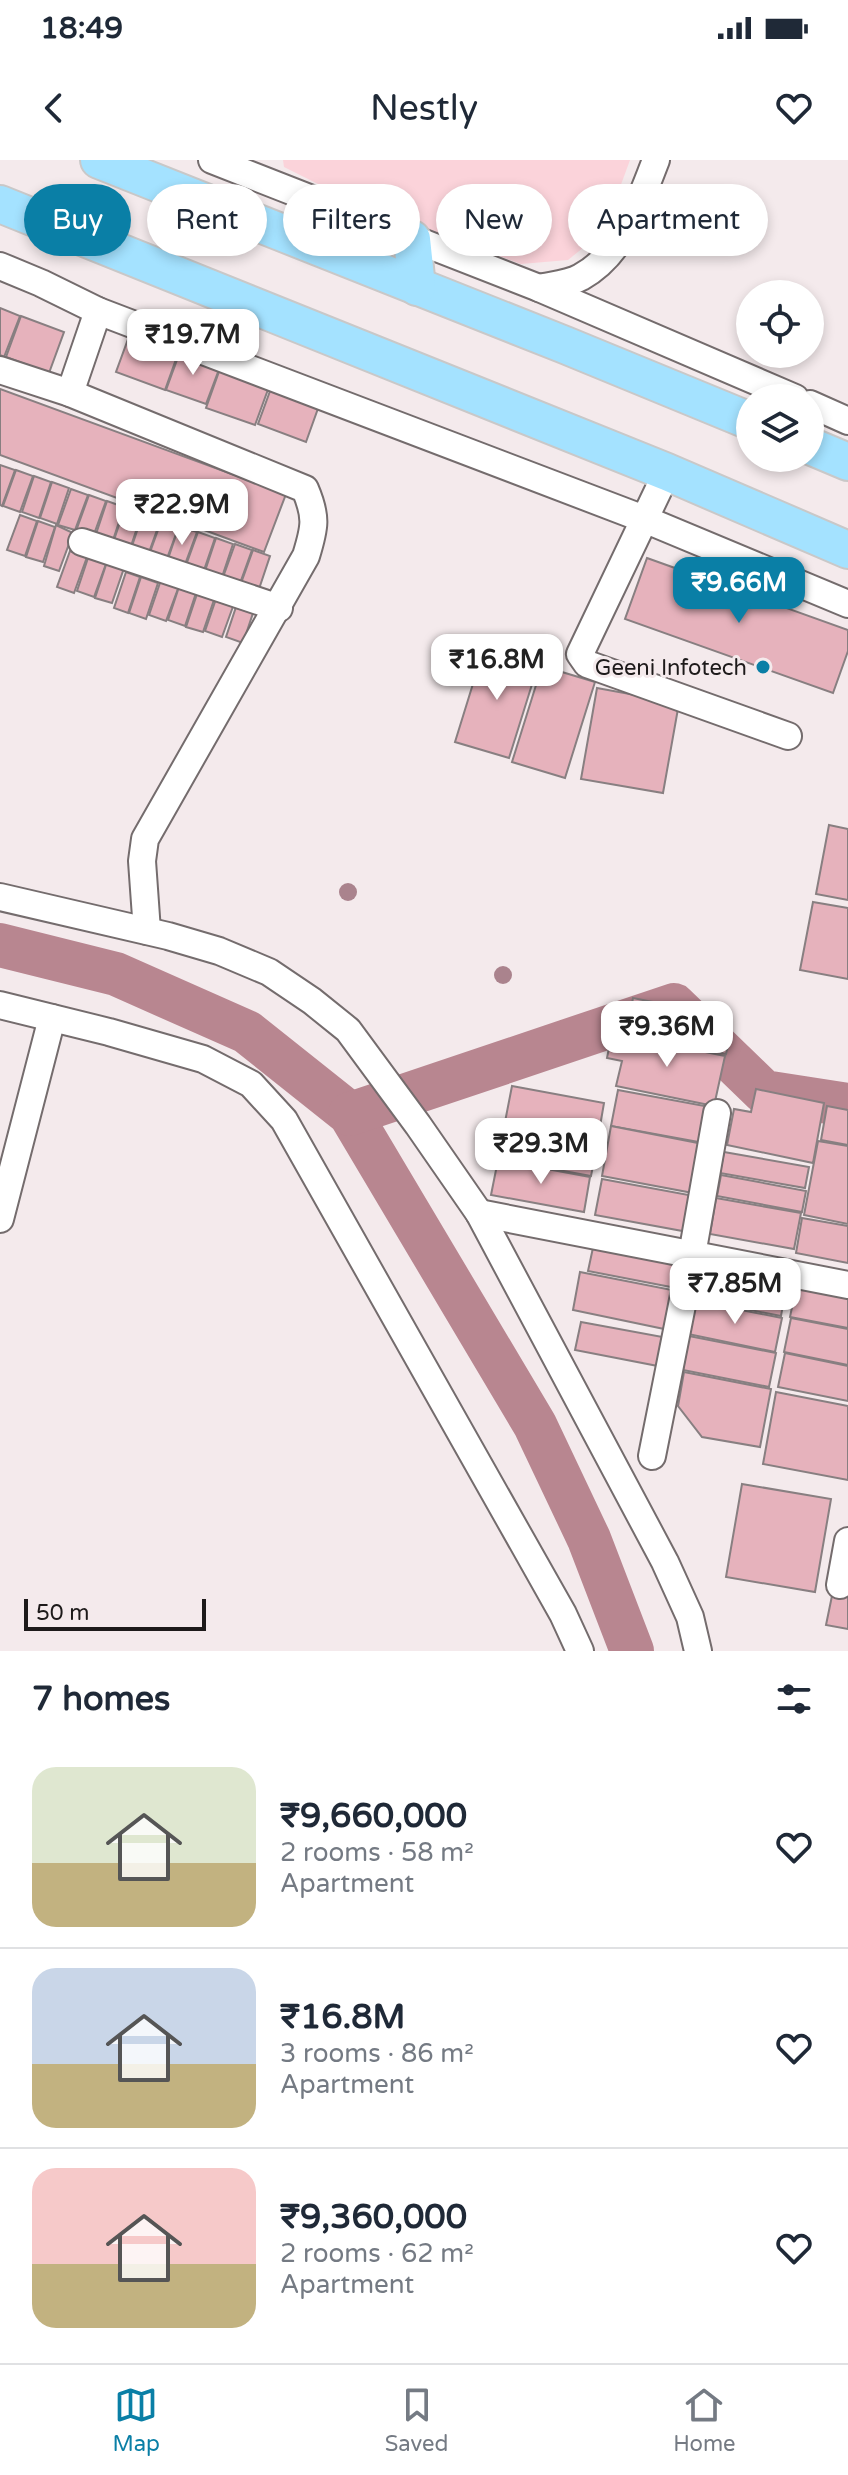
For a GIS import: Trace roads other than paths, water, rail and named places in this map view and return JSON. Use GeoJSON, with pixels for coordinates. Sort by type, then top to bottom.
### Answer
{"type":"FeatureCollection","features":[{"type":"Feature","properties":{"kind":"highway"},"geometry":{"type":"LineString","coordinates":[[99,160],[736,415]]}},
{"type":"Feature","properties":{"kind":"highway"},"geometry":{"type":"LineString","coordinates":[[0,204],[667,472],[848,550]]}},
{"type":"Feature","properties":{"kind":"highway"},"geometry":{"type":"LineString","coordinates":[[414,256],[417,287]]}},
{"type":"Feature","properties":{"kind":"highway"},"geometry":{"type":"LineString","coordinates":[[824,452],[848,462]]}},
{"type":"Feature","properties":{"kind":"street"},"geometry":{"type":"LineString","coordinates":[[212,160],[262,169],[294,184]]}},
{"type":"Feature","properties":{"kind":"street"},"geometry":{"type":"LineString","coordinates":[[539,288],[579,279],[609,257],[636,211],[656,160]]}},
{"type":"Feature","properties":{"kind":"street"},"geometry":{"type":"LineString","coordinates":[[420,242],[539,288],[762,384]]}},
{"type":"Feature","properties":{"kind":"street"},"geometry":{"type":"LineString","coordinates":[[0,266],[98,311],[644,519],[848,604]]}},
{"type":"Feature","properties":{"kind":"street"},"geometry":{"type":"LineString","coordinates":[[70,393],[98,311]]}},
{"type":"Feature","properties":{"kind":"street"},"geometry":{"type":"LineString","coordinates":[[0,370],[70,393],[305,489],[312,507],[315,526],[306,556],[145,839],[142,861],[147,931]]}},
{"type":"Feature","properties":{"kind":"street"},"geometry":{"type":"LineString","coordinates":[[824,410],[848,421]]}},
{"type":"Feature","properties":{"kind":"street"},"geometry":{"type":"LineString","coordinates":[[667,472],[580,654],[587,664],[788,736]]}},
{"type":"Feature","properties":{"kind":"street"},"geometry":{"type":"LineString","coordinates":[[82,542],[279,608]]}},
{"type":"Feature","properties":{"kind":"street"},"geometry":{"type":"LineString","coordinates":[[0,897],[219,951],[269,972],[348,1030],[479,1213],[665,1562],[690,1617],[698,1651]]}},
{"type":"Feature","properties":{"kind":"street"},"geometry":{"type":"LineString","coordinates":[[0,1005],[203,1059],[251,1084],[284,1120],[563,1614],[580,1651]]}},
{"type":"Feature","properties":{"kind":"street"},"geometry":{"type":"LineString","coordinates":[[0,1219],[52,1018]]}},
{"type":"Feature","properties":{"kind":"street"},"geometry":{"type":"LineString","coordinates":[[652,1456],[717,1113]]}},
{"type":"Feature","properties":{"kind":"street"},"geometry":{"type":"LineString","coordinates":[[479,1213],[848,1285]]}},
{"type":"Feature","properties":{"kind":"street"},"geometry":{"type":"LineString","coordinates":[[840,1585],[848,1541]]}},
{"type":"Feature","properties":{"kind":"waterway"},"geometry":{"type":"LineString","coordinates":[[0,945],[116,974],[247,1032],[350,1114],[535,1425],[589,1539],[632,1651]]}},
{"type":"Feature","properties":{"kind":"waterway"},"geometry":{"type":"LineString","coordinates":[[350,1114],[674,1005],[764,1092],[848,1105]]}},
{"type":"Feature","properties":{"kind":"place","name":"Geeni Infotech"},"geometry":{"type":"Point","coordinates":[763,667]}}]}
